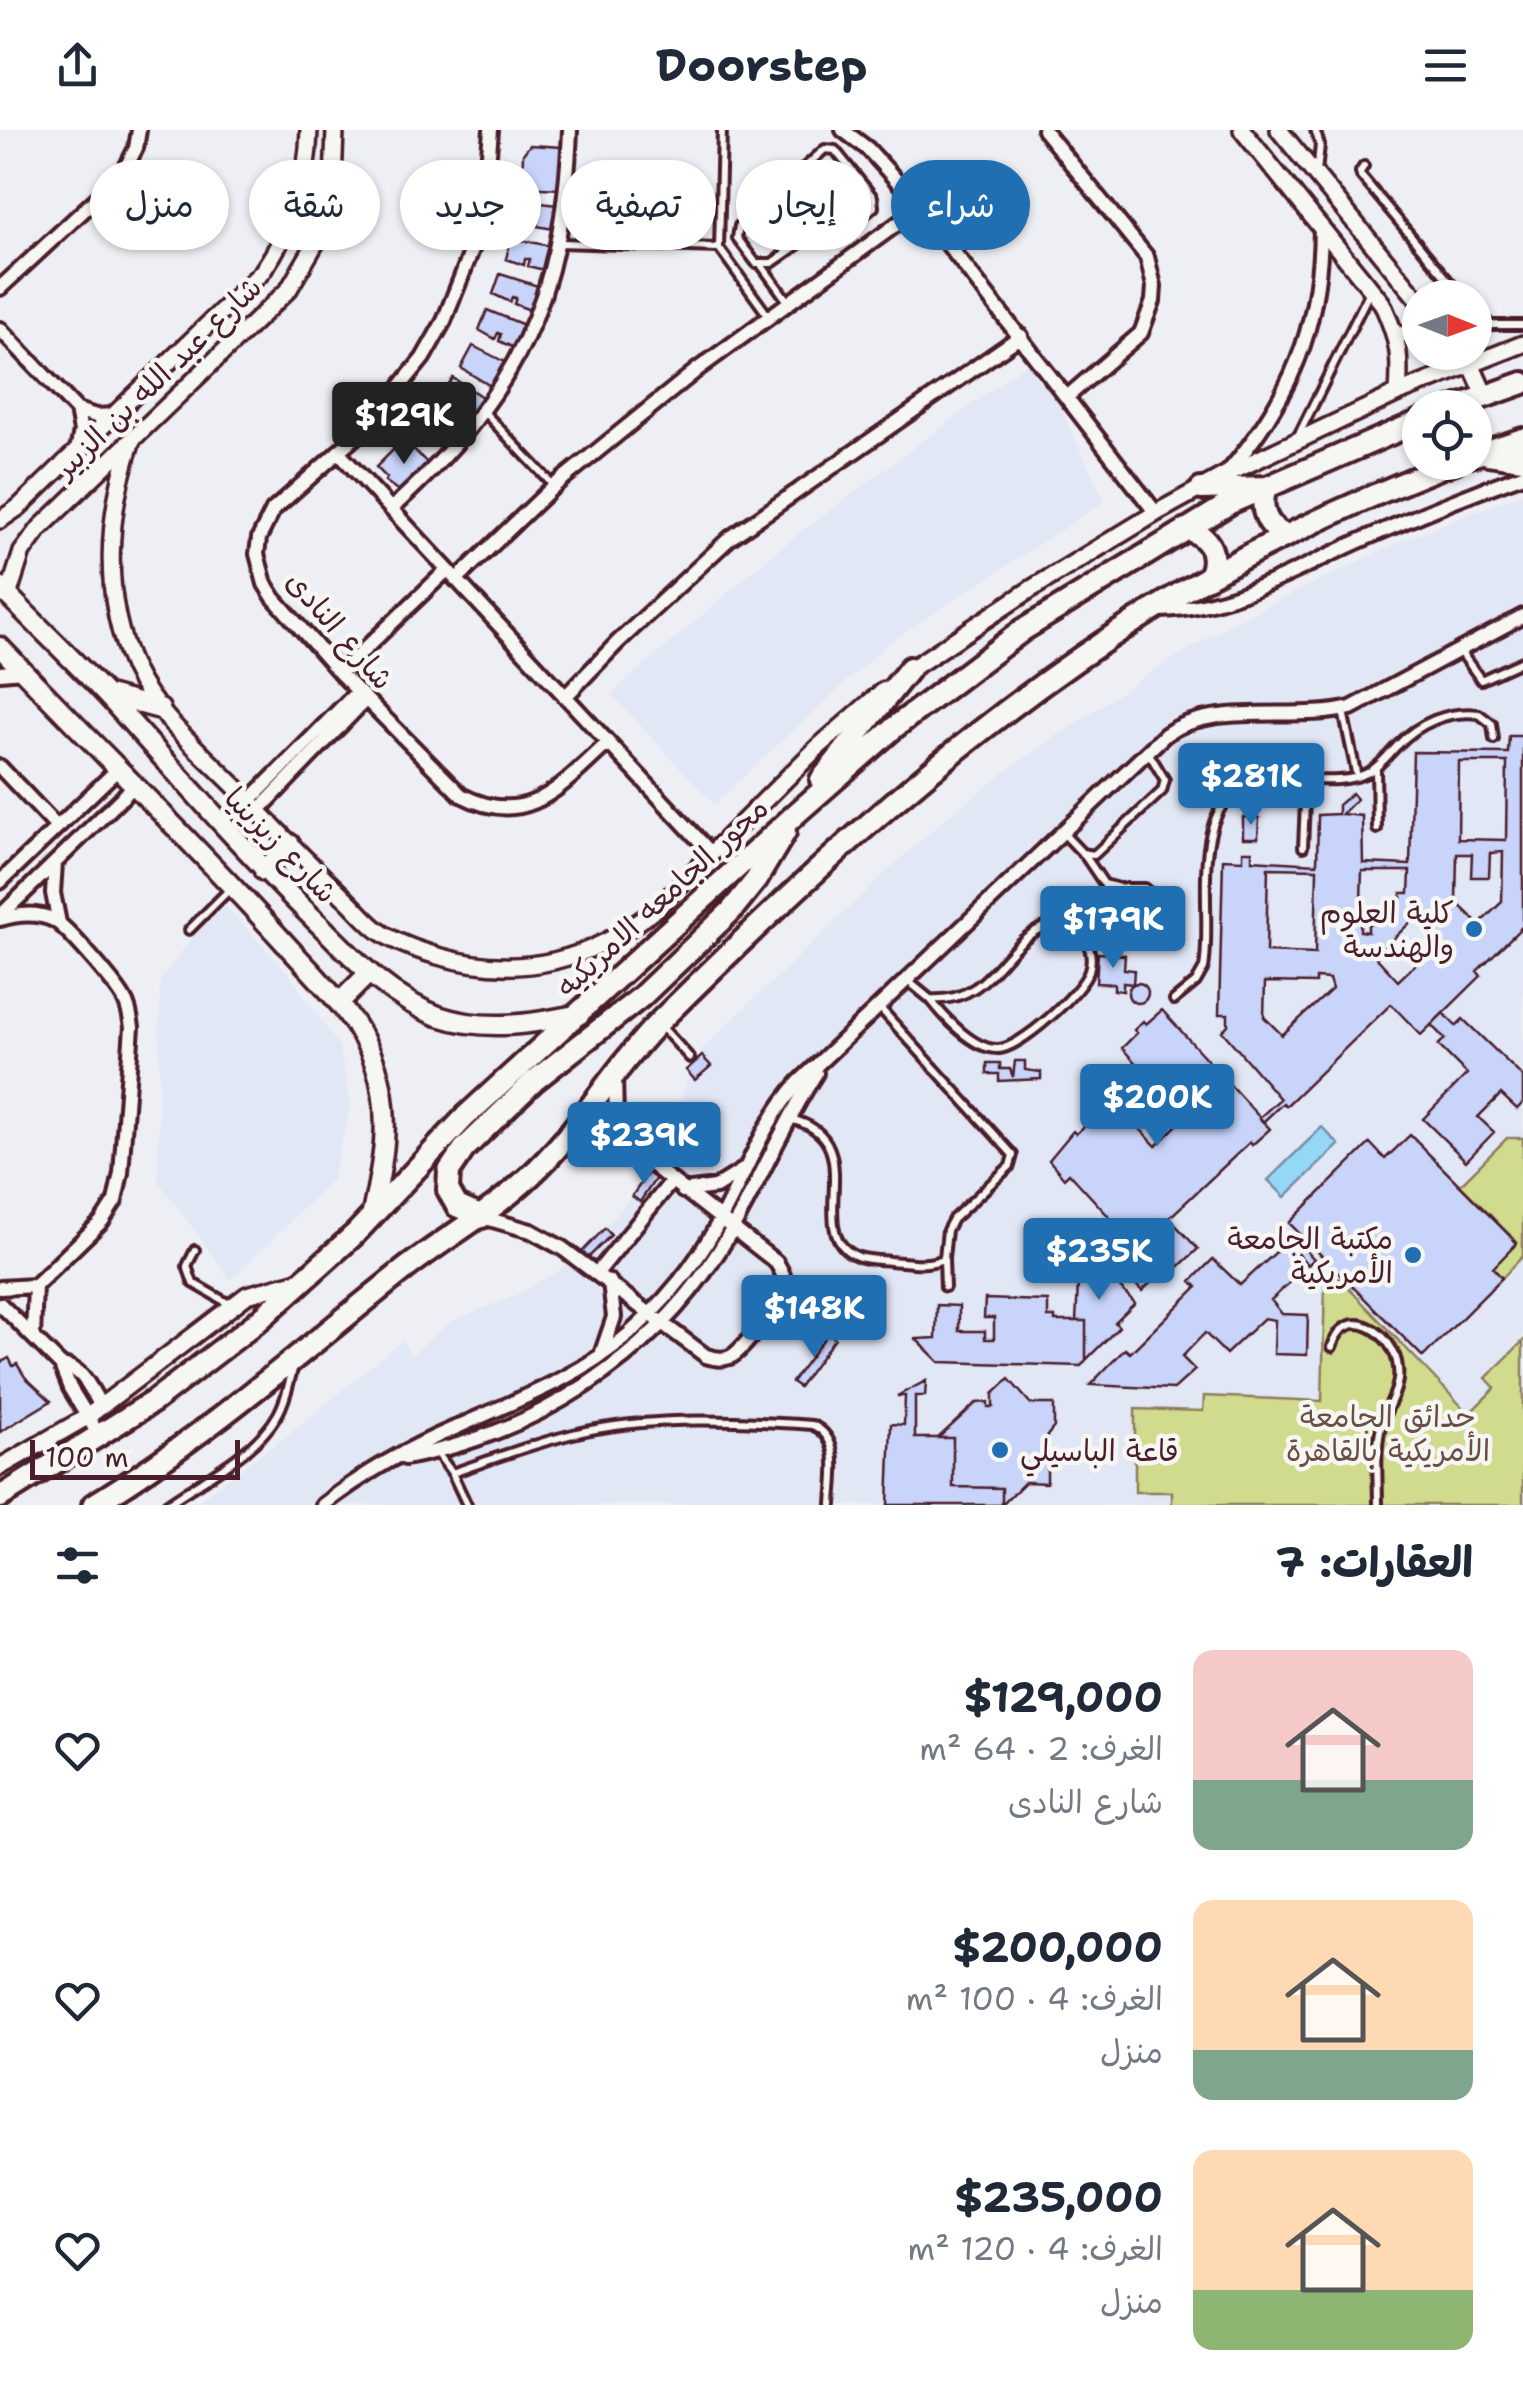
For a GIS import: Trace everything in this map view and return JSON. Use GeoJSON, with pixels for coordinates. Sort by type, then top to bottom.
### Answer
{"type":"FeatureCollection","features":[{"type":"Feature","properties":{"kind":"main road"},"geometry":{"type":"LineString","coordinates":[[1492,392],[1523,382]]}},
{"type":"Feature","properties":{"kind":"main road","name":"محور الجامعه الامريكيه"},"geometry":{"type":"LineString","coordinates":[[0,1497],[100,1437],[206,1362],[306,1279],[371,1218],[466,1116],[895,727],[1023,630],[1186,528],[1230,503],[1402,428]]}},
{"type":"Feature","properties":{"kind":"main road"},"geometry":{"type":"LineString","coordinates":[[1492,449],[1523,439]]}},
{"type":"Feature","properties":{"kind":"main road"},"geometry":{"type":"LineString","coordinates":[[1492,456],[1523,459]]}},
{"type":"Feature","properties":{"kind":"main road"},"geometry":{"type":"LineString","coordinates":[[93,1505],[195,1438],[417,1260],[509,1196],[558,1147],[617,1068],[658,1024],[806,881],[934,767],[1074,662],[1153,610],[1287,536],[1414,480]]}},
{"type":"Feature","properties":{"kind":"main road"},"geometry":{"type":"LineString","coordinates":[[1201,489],[1266,488],[1263,504],[1267,520],[1287,536]]}},
{"type":"Feature","properties":{"kind":"main road"},"geometry":{"type":"LineString","coordinates":[[1186,528],[1209,543],[1214,561],[1208,578]]}},
{"type":"Feature","properties":{"kind":"main road","name":"شارع زيزينيا"},"geometry":{"type":"LineString","coordinates":[[4,591],[106,695],[264,871],[369,974],[406,1000],[473,1025],[507,1026],[581,1014]]}},
{"type":"Feature","properties":{"kind":"main road"},"geometry":{"type":"LineString","coordinates":[[0,647],[233,886],[339,1004],[375,1062],[385,1106],[384,1146],[371,1218]]}},
{"type":"Feature","properties":{"kind":"main road"},"geometry":{"type":"LineString","coordinates":[[482,1217],[457,1206],[448,1190],[450,1171],[464,1149],[534,1081],[666,974],[732,911],[798,812],[910,668]]}},
{"type":"Feature","properties":{"kind":"main road"},"geometry":{"type":"LineString","coordinates":[[106,695],[160,709]]}},
{"type":"Feature","properties":{"kind":"main road"},"geometry":{"type":"LineString","coordinates":[[264,871],[290,844]]}},
{"type":"Feature","properties":{"kind":"main road"},"geometry":{"type":"LineString","coordinates":[[339,1004],[369,974]]}},
{"type":"Feature","properties":{"kind":"street"},"geometry":{"type":"LineString","coordinates":[[0,288],[122,175],[136,148],[139,130]]}},
{"type":"Feature","properties":{"kind":"street","name":"شارع عبد الله بن الزبير"},"geometry":{"type":"LineString","coordinates":[[0,520],[19,507],[244,291],[276,250],[298,202],[305,177],[308,130]]}},
{"type":"Feature","properties":{"kind":"street","name":"شارع عبد الله بن الزبير"},"geometry":{"type":"LineString","coordinates":[[4,591],[22,552],[40,528],[270,310],[298,277],[328,211],[335,130]]}},
{"type":"Feature","properties":{"kind":"street","name":"شارع النادى"},"geometry":{"type":"LineString","coordinates":[[491,130],[485,200],[476,242],[444,321],[398,392],[273,510],[259,538],[257,554],[265,584],[274,598],[340,673],[461,795],[479,805],[518,808],[538,802],[608,743]]}},
{"type":"Feature","properties":{"kind":"street"},"geometry":{"type":"LineString","coordinates":[[391,509],[441,464],[484,412],[518,357],[538,314],[560,243],[570,130]]}},
{"type":"Feature","properties":{"kind":"street"},"geometry":{"type":"LineString","coordinates":[[843,130],[868,149],[891,175]]}},
{"type":"Feature","properties":{"kind":"street"},"geometry":{"type":"LineString","coordinates":[[1044,130],[1148,257],[1154,286],[1153,302],[1141,332],[1067,397]]}},
{"type":"Feature","properties":{"kind":"street"},"geometry":{"type":"LineString","coordinates":[[1242,130],[1382,303],[1396,335],[1400,359],[1398,393]]}},
{"type":"Feature","properties":{"kind":"street"},"geometry":{"type":"LineString","coordinates":[[1279,130],[1402,280]]}},
{"type":"Feature","properties":{"kind":"street"},"geometry":{"type":"LineString","coordinates":[[1225,475],[1273,414],[1306,343],[1316,306],[1322,228]]}},
{"type":"Feature","properties":{"kind":"street"},"geometry":{"type":"LineString","coordinates":[[340,673],[554,486],[698,368],[891,229]]}},
{"type":"Feature","properties":{"kind":"street"},"geometry":{"type":"LineString","coordinates":[[953,250],[1156,513]]}},
{"type":"Feature","properties":{"kind":"street"},"geometry":{"type":"LineString","coordinates":[[0,329],[78,410],[96,416],[116,415]]}},
{"type":"Feature","properties":{"kind":"street"},"geometry":{"type":"LineString","coordinates":[[1396,335],[1402,334]]}},
{"type":"Feature","properties":{"kind":"street"},"geometry":{"type":"LineString","coordinates":[[565,696],[730,538],[1021,336]]}},
{"type":"Feature","properties":{"kind":"street"},"geometry":{"type":"LineString","coordinates":[[1492,352],[1523,344]]}},
{"type":"Feature","properties":{"kind":"street"},"geometry":{"type":"LineString","coordinates":[[132,440],[119,482],[112,526],[112,585],[135,671],[160,709],[290,844],[382,932],[422,951],[486,968],[529,968],[566,959],[632,927],[656,908],[816,749],[910,668],[1156,513],[1297,438],[1443,370]]}},
{"type":"Feature","properties":{"kind":"street"},"geometry":{"type":"LineString","coordinates":[[77,451],[78,410]]}},
{"type":"Feature","properties":{"kind":"street"},"geometry":{"type":"LineString","coordinates":[[338,452],[711,852]]}},
{"type":"Feature","properties":{"kind":"street"},"geometry":{"type":"LineString","coordinates":[[1153,610],[1196,607],[1239,596],[1402,522],[1523,474]]}},
{"type":"Feature","properties":{"kind":"street"},"geometry":{"type":"LineString","coordinates":[[46,481],[65,503]]}},
{"type":"Feature","properties":{"kind":"street"},"geometry":{"type":"LineString","coordinates":[[432,1446],[482,1438],[574,1394],[620,1361],[662,1323],[707,1270],[744,1168],[775,1110],[799,1082],[1173,730],[1199,719],[1343,710],[1365,702],[1523,616]]}},
{"type":"Feature","properties":{"kind":"street"},"geometry":{"type":"LineString","coordinates":[[0,673],[22,671]]}},
{"type":"Feature","properties":{"kind":"street"},"geometry":{"type":"LineString","coordinates":[[254,806],[362,695]]}},
{"type":"Feature","properties":{"kind":"street"},"geometry":{"type":"LineString","coordinates":[[0,767],[57,827]]}},
{"type":"Feature","properties":{"kind":"street"},"geometry":{"type":"LineString","coordinates":[[0,882],[118,769]]}},
{"type":"Feature","properties":{"kind":"street"},"geometry":{"type":"LineString","coordinates":[[0,918],[134,786]]}},
{"type":"Feature","properties":{"kind":"street"},"geometry":{"type":"LineString","coordinates":[[55,862],[53,893],[59,922]]}},
{"type":"Feature","properties":{"kind":"street"},"geometry":{"type":"LineString","coordinates":[[0,918],[40,915],[59,922],[119,990],[132,1027],[121,1173],[115,1201],[102,1220],[35,1286],[0,1288]]}},
{"type":"Feature","properties":{"kind":"street"},"geometry":{"type":"LineString","coordinates":[[323,1505],[388,1461],[432,1446],[551,1387],[599,1356],[650,1314],[726,1225],[826,1058]]}},
{"type":"Feature","properties":{"kind":"street"},"geometry":{"type":"LineString","coordinates":[[482,1217],[531,1232],[598,1272],[701,1353],[718,1359],[738,1353],[780,1296],[784,1278],[776,1262],[641,1160],[620,1129],[614,1105],[617,1068]]}},
{"type":"Feature","properties":{"kind":"street"},"geometry":{"type":"LineString","coordinates":[[598,1272],[676,1186],[716,1187],[744,1168]]}},
{"type":"Feature","properties":{"kind":"street"},"geometry":{"type":"LineString","coordinates":[[0,1467],[102,1406],[232,1306],[260,1290],[306,1279]]}},
{"type":"Feature","properties":{"kind":"street"},"geometry":{"type":"LineString","coordinates":[[599,1356],[613,1325],[610,1282]]}},
{"type":"Feature","properties":{"kind":"street"},"geometry":{"type":"LineString","coordinates":[[32,1337],[35,1286]]}},
{"type":"Feature","properties":{"kind":"street"},"geometry":{"type":"LineString","coordinates":[[0,1304],[61,1365],[64,1377],[100,1437]]}},
{"type":"Feature","properties":{"kind":"street"},"geometry":{"type":"LineString","coordinates":[[61,1365],[82,1374],[102,1406]]}},
{"type":"Feature","properties":{"kind":"lane"},"geometry":{"type":"LineString","coordinates":[[722,130],[718,248],[770,317]]}},
{"type":"Feature","properties":{"kind":"lane"},"geometry":{"type":"LineString","coordinates":[[1315,130],[1320,145],[1318,178]]}},
{"type":"Feature","properties":{"kind":"lane"},"geometry":{"type":"LineString","coordinates":[[813,160],[825,149],[835,150],[843,160]]}},
{"type":"Feature","properties":{"kind":"lane"},"geometry":{"type":"LineString","coordinates":[[1364,166],[1361,176],[1449,280]]}},
{"type":"Feature","properties":{"kind":"lane"},"geometry":{"type":"LineString","coordinates":[[560,243],[718,248]]}},
{"type":"Feature","properties":{"kind":"lane"},"geometry":{"type":"LineString","coordinates":[[748,250],[789,303]]}},
{"type":"Feature","properties":{"kind":"lane"},"geometry":{"type":"LineString","coordinates":[[761,265],[790,250]]}},
{"type":"Feature","properties":{"kind":"lane"},"geometry":{"type":"LineString","coordinates":[[1297,438],[1371,290]]}},
{"type":"Feature","properties":{"kind":"lane"},"geometry":{"type":"LineString","coordinates":[[1492,324],[1523,325]]}},
{"type":"Feature","properties":{"kind":"lane"},"geometry":{"type":"LineString","coordinates":[[484,412],[554,486]]}},
{"type":"Feature","properties":{"kind":"lane"},"geometry":{"type":"LineString","coordinates":[[1460,652],[1480,680],[1523,662]]}},
{"type":"Feature","properties":{"kind":"lane"},"geometry":{"type":"LineString","coordinates":[[1343,710],[1357,778]]}},
{"type":"Feature","properties":{"kind":"lane"},"geometry":{"type":"LineString","coordinates":[[1174,1000],[1196,982],[1204,968],[1208,836],[1219,810],[1228,800],[1251,783],[1276,778],[1357,778],[1376,768],[1410,734],[1450,715],[1472,713],[1486,718],[1492,724],[1494,739]]}},
{"type":"Feature","properties":{"kind":"lane"},"geometry":{"type":"LineString","coordinates":[[1084,854],[1100,850],[1162,791],[1164,774],[1148,751]]}},
{"type":"Feature","properties":{"kind":"lane"},"geometry":{"type":"LineString","coordinates":[[1376,768],[1377,828]]}},
{"type":"Feature","properties":{"kind":"lane"},"geometry":{"type":"LineString","coordinates":[[1303,847],[1306,779]]}},
{"type":"Feature","properties":{"kind":"lane"},"geometry":{"type":"LineString","coordinates":[[1063,833],[1084,854],[1104,884],[1130,918],[1144,920],[1154,910],[1152,895],[1144,888],[1104,884]]}},
{"type":"Feature","properties":{"kind":"lane"},"geometry":{"type":"LineString","coordinates":[[189,930],[233,886]]}},
{"type":"Feature","properties":{"kind":"lane"},"geometry":{"type":"LineString","coordinates":[[908,980],[978,1044],[994,1049],[1011,1047],[1082,983],[1090,968],[1090,952],[1085,939],[1074,929],[1061,924],[1046,926],[968,994],[953,1000],[930,999]]}},
{"type":"Feature","properties":{"kind":"lane"},"geometry":{"type":"LineString","coordinates":[[879,1007],[1013,1155],[1010,1166],[954,1219],[948,1230],[945,1287]]}},
{"type":"Feature","properties":{"kind":"lane"},"geometry":{"type":"LineString","coordinates":[[658,1024],[690,1058]]}},
{"type":"Feature","properties":{"kind":"lane"},"geometry":{"type":"LineString","coordinates":[[788,1118],[813,1128],[832,1151],[833,1222],[843,1247],[866,1259],[931,1263],[944,1258]]}},
{"type":"Feature","properties":{"kind":"lane"},"geometry":{"type":"LineString","coordinates":[[194,1250],[187,1266],[193,1283],[232,1306]]}},
{"type":"Feature","properties":{"kind":"lane"},"geometry":{"type":"LineString","coordinates":[[1332,1347],[1345,1328],[1366,1326],[1380,1333],[1396,1355],[1397,1386],[1380,1433],[1378,1505]]}},
{"type":"Feature","properties":{"kind":"lane"},"geometry":{"type":"LineString","coordinates":[[166,1505],[268,1429],[284,1400],[296,1359]]}},
{"type":"Feature","properties":{"kind":"lane"},"geometry":{"type":"LineString","coordinates":[[452,1473],[554,1439],[613,1427],[680,1421],[812,1425],[826,1433],[833,1447],[832,1505]]}},
{"type":"Feature","properties":{"kind":"lane"},"geometry":{"type":"LineString","coordinates":[[432,1446],[452,1473],[466,1505]]}},
{"type":"Feature","properties":{"kind":"shaded area"},"geometry":{"type":"Polygon","coordinates":[[[1036,357],[1105,501],[887,644],[714,804],[611,694],[781,547],[1036,357]]]}},
{"type":"Feature","properties":{"kind":"shaded area"},"geometry":{"type":"Polygon","coordinates":[[[1523,493],[1523,1505],[192,1505],[301,1425],[402,1340],[412,1355],[449,1322],[515,1296],[575,1257],[614,1218],[661,1156],[688,1078],[696,1080],[711,1066],[699,1052],[890,868],[1013,766],[1151,672],[1236,621],[1401,541],[1523,493]]]}},
{"type":"Feature","properties":{"kind":"shaded area"},"geometry":{"type":"Polygon","coordinates":[[[220,900],[288,973],[339,1046],[351,1105],[332,1180],[231,1280],[158,1181],[160,981],[220,900]]]}},
{"type":"Feature","properties":{"kind":"green space"},"geometry":{"type":"Polygon","coordinates":[[[1507,1138],[1523,1138],[1523,1256],[1502,1278],[1493,1268],[1517,1242],[1460,1185],[1507,1138]]]}},
{"type":"Feature","properties":{"kind":"green space","name":"حدائق الجامعة الأمريكية بالقاهرة"},"geometry":{"type":"Polygon","coordinates":[[[1334,1273],[1469,1414],[1495,1388],[1486,1378],[1523,1341],[1523,1505],[1172,1505],[1172,1492],[1135,1492],[1135,1409],[1203,1411],[1204,1396],[1322,1401],[1325,1282],[1334,1273]]]}},
{"type":"Feature","properties":{"kind":"water"},"geometry":{"type":"Polygon","coordinates":[[[1322,1127],[1339,1145],[1285,1197],[1268,1180],[1322,1127]]]}},
{"type":"Feature","properties":{"kind":"building"},"geometry":{"type":"Polygon","coordinates":[[[530,145],[562,147],[561,189],[541,188],[541,160],[523,160],[530,145]]]}},
{"type":"Feature","properties":{"kind":"building"},"geometry":{"type":"Polygon","coordinates":[[[541,203],[557,205],[553,229],[541,227],[541,203]]]}},
{"type":"Feature","properties":{"kind":"building"},"geometry":{"type":"Polygon","coordinates":[[[541,244],[550,246],[544,270],[528,266],[530,259],[525,259],[524,265],[506,259],[508,250],[541,250],[541,244]]]}},
{"type":"Feature","properties":{"kind":"building"},"geometry":{"type":"Polygon","coordinates":[[[500,274],[538,286],[530,310],[514,304],[516,298],[512,297],[510,302],[493,294],[500,274]]]}},
{"type":"Feature","properties":{"kind":"building"},"geometry":{"type":"Polygon","coordinates":[[[487,310],[524,325],[514,348],[499,341],[501,334],[495,339],[479,330],[487,310]]]}},
{"type":"Feature","properties":{"kind":"building"},"geometry":{"type":"Polygon","coordinates":[[[473,346],[509,364],[497,390],[461,368],[473,346]]]}},
{"type":"Feature","properties":{"kind":"building"},"geometry":{"type":"Polygon","coordinates":[[[453,378],[485,399],[473,424],[440,396],[453,378]]]}},
{"type":"Feature","properties":{"kind":"building"},"geometry":{"type":"Polygon","coordinates":[[[430,410],[460,433],[447,454],[415,425],[430,410]]]}},
{"type":"Feature","properties":{"kind":"building"},"geometry":{"type":"Polygon","coordinates":[[[404,439],[432,468],[412,488],[407,484],[400,492],[385,481],[387,478],[376,467],[404,439]]]}},
{"type":"Feature","properties":{"kind":"building","name":"كلية العلوم والهندسة"},"geometry":{"type":"Polygon","coordinates":[[[1509,736],[1523,736],[1523,926],[1477,971],[1481,976],[1421,1035],[1391,1004],[1286,1106],[1283,1103],[1263,1122],[1259,1118],[1280,1099],[1222,1031],[1228,1025],[1228,1014],[1219,1014],[1223,859],[1243,860],[1243,851],[1252,851],[1252,860],[1317,864],[1318,815],[1338,814],[1338,805],[1352,793],[1357,799],[1342,814],[1362,816],[1363,863],[1410,865],[1413,752],[1508,753],[1509,736]],[[1459,762],[1458,839],[1506,840],[1507,762],[1459,762]],[[1503,852],[1490,853],[1489,877],[1471,877],[1472,854],[1457,854],[1456,902],[1479,924],[1502,902],[1503,852]],[[1268,868],[1266,952],[1315,954],[1317,869],[1268,868]],[[1362,871],[1360,931],[1368,932],[1368,924],[1377,924],[1377,915],[1393,909],[1393,901],[1401,901],[1401,893],[1409,893],[1410,871],[1362,871]],[[1417,916],[1375,956],[1398,981],[1440,941],[1417,916]],[[1316,978],[1316,983],[1265,982],[1264,1017],[1282,1035],[1332,989],[1329,979],[1316,978]]]}},
{"type":"Feature","properties":{"kind":"building"},"geometry":{"type":"Polygon","coordinates":[[[1243,817],[1259,818],[1258,838],[1243,838],[1243,817]]]}},
{"type":"Feature","properties":{"kind":"building"},"geometry":{"type":"Polygon","coordinates":[[[1098,953],[1125,955],[1124,969],[1134,970],[1133,984],[1123,983],[1123,991],[1114,990],[1114,984],[1096,983],[1098,953]]]}},
{"type":"Feature","properties":{"kind":"building"},"geometry":{"type":"Polygon","coordinates":[[[1138,983],[1148,993],[1138,1003],[1128,993],[1138,983]]]}},
{"type":"Feature","properties":{"kind":"building"},"geometry":{"type":"Polygon","coordinates":[[[1162,1010],[1270,1129],[1252,1145],[1250,1142],[1169,1218],[1198,1249],[1173,1272],[1167,1267],[1142,1291],[1091,1238],[1111,1219],[1069,1173],[1064,1178],[1049,1160],[1073,1131],[1076,1134],[1131,1082],[1140,1068],[1122,1048],[1143,1021],[1146,1024],[1162,1010]],[[1164,1083],[1129,1117],[1156,1146],[1191,1111],[1164,1083]]]}},
{"type":"Feature","properties":{"kind":"building"},"geometry":{"type":"Polygon","coordinates":[[[1443,1013],[1456,1026],[1463,1019],[1523,1077],[1523,1103],[1517,1109],[1501,1094],[1478,1117],[1494,1132],[1466,1161],[1423,1119],[1467,1074],[1438,1045],[1445,1039],[1431,1025],[1443,1013]]]}},
{"type":"Feature","properties":{"kind":"building"},"geometry":{"type":"Polygon","coordinates":[[[702,1056],[711,1066],[695,1080],[686,1070],[702,1056]]]}},
{"type":"Feature","properties":{"kind":"building"},"geometry":{"type":"Polygon","coordinates":[[[1015,1061],[1025,1061],[1025,1070],[1041,1072],[1041,1079],[999,1081],[999,1074],[987,1074],[987,1063],[1000,1063],[1000,1069],[1010,1069],[1013,1077],[1015,1061]]]}},
{"type":"Feature","properties":{"kind":"building","name":"مكتبة الجامعة الأمريكية"},"geometry":{"type":"Polygon","coordinates":[[[1410,1135],[1517,1243],[1493,1268],[1502,1278],[1423,1357],[1289,1223],[1370,1143],[1385,1159],[1410,1135]]]}},
{"type":"Feature","properties":{"kind":"building"},"geometry":{"type":"Polygon","coordinates":[[[648,1173],[656,1178],[640,1202],[632,1196],[648,1173]]]}},
{"type":"Feature","properties":{"kind":"building"},"geometry":{"type":"Polygon","coordinates":[[[605,1228],[611,1235],[588,1258],[582,1252],[605,1228]]]}},
{"type":"Feature","properties":{"kind":"building"},"geometry":{"type":"Polygon","coordinates":[[[1298,1242],[1314,1259],[1308,1265],[1298,1254],[1290,1263],[1300,1273],[1271,1300],[1282,1314],[1308,1315],[1307,1355],[1274,1354],[1275,1320],[1264,1318],[1226,1354],[1205,1333],[1182,1357],[1195,1370],[1174,1389],[1090,1385],[1125,1349],[1130,1353],[1197,1287],[1191,1281],[1213,1259],[1240,1285],[1286,1243],[1292,1249],[1298,1242]]]}},
{"type":"Feature","properties":{"kind":"building"},"geometry":{"type":"Polygon","coordinates":[[[1080,1246],[1135,1303],[1115,1322],[1119,1327],[1086,1360],[1086,1321],[1076,1321],[1080,1246]]]}},
{"type":"Feature","properties":{"kind":"building"},"geometry":{"type":"Polygon","coordinates":[[[985,1299],[1048,1301],[1048,1317],[1055,1317],[1055,1321],[1086,1321],[1086,1360],[1081,1366],[939,1362],[916,1339],[936,1338],[937,1305],[959,1306],[959,1331],[985,1331],[985,1339],[994,1339],[994,1318],[984,1318],[985,1299]]]}},
{"type":"Feature","properties":{"kind":"building"},"geometry":{"type":"Polygon","coordinates":[[[828,1333],[835,1338],[799,1387],[792,1382],[828,1333]]]}},
{"type":"Feature","properties":{"kind":"building"},"geometry":{"type":"Polygon","coordinates":[[[9,1358],[51,1401],[0,1432],[0,1363],[9,1358]]]}},
{"type":"Feature","properties":{"kind":"building","name":"قاعة الباسيلي"},"geometry":{"type":"Polygon","coordinates":[[[1009,1379],[1031,1404],[1054,1404],[1054,1427],[1047,1436],[1047,1483],[1025,1482],[1002,1505],[1002,1488],[953,1487],[953,1438],[938,1438],[976,1403],[988,1402],[988,1407],[993,1407],[993,1394],[1009,1379]]]}},
{"type":"Feature","properties":{"kind":"building"},"geometry":{"type":"Polygon","coordinates":[[[926,1381],[925,1396],[915,1396],[915,1438],[953,1438],[953,1487],[1002,1488],[1002,1505],[888,1505],[891,1424],[904,1425],[905,1396],[897,1396],[926,1381]]]}},
{"type":"Feature","properties":{"kind":"place","name":"كلية العلوم والهندسة"},"geometry":{"type":"Point","coordinates":[1474,929]}},
{"type":"Feature","properties":{"kind":"place","name":"مكتبة الجامعة الأمريكية"},"geometry":{"type":"Point","coordinates":[1413,1255]}},
{"type":"Feature","properties":{"kind":"place","name":"قاعة الباسيلي"},"geometry":{"type":"Point","coordinates":[1000,1450]}}]}
